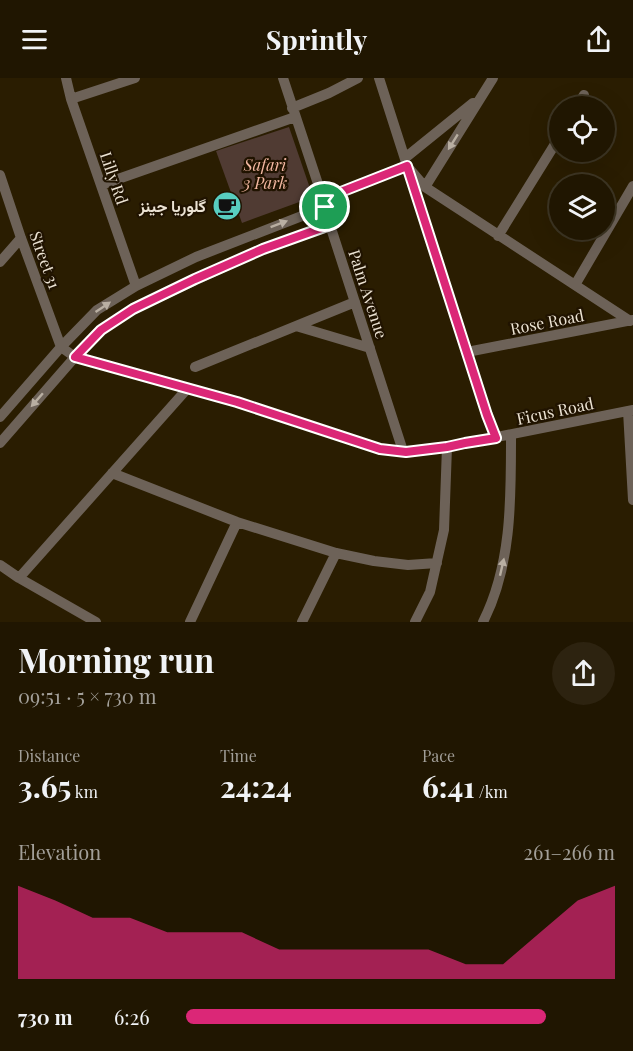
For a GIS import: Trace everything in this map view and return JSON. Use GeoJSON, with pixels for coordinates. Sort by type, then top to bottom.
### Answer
{"type":"FeatureCollection","features":[{"type":"Feature","properties":{"kind":"street","name":"Lilly Rd"},"geometry":{"type":"LineString","coordinates":[[66,78],[71,99],[136,286]]}},
{"type":"Feature","properties":{"kind":"street"},"geometry":{"type":"LineString","coordinates":[[71,99],[135,78]]}},
{"type":"Feature","properties":{"kind":"street","name":"Palm Avenue"},"geometry":{"type":"LineString","coordinates":[[282,78],[403,451]]}},
{"type":"Feature","properties":{"kind":"street"},"geometry":{"type":"LineString","coordinates":[[101,185],[294,112],[358,78]]}},
{"type":"Feature","properties":{"kind":"street"},"geometry":{"type":"LineString","coordinates":[[378,78],[496,438]]}},
{"type":"Feature","properties":{"kind":"street"},"geometry":{"type":"LineString","coordinates":[[425,187],[493,78]]}},
{"type":"Feature","properties":{"kind":"street"},"geometry":{"type":"LineString","coordinates":[[0,443],[98,310],[136,286],[196,257],[324,203],[406,162],[480,97]]}},
{"type":"Feature","properties":{"kind":"street"},"geometry":{"type":"LineString","coordinates":[[498,236],[549,154]]}},
{"type":"Feature","properties":{"kind":"street"},"geometry":{"type":"LineString","coordinates":[[406,162],[425,187],[631,321]]}},
{"type":"Feature","properties":{"kind":"street","name":"Street 31"},"geometry":{"type":"LineString","coordinates":[[0,175],[21,238],[68,352]]}},
{"type":"Feature","properties":{"kind":"street"},"geometry":{"type":"LineString","coordinates":[[574,285],[633,186]]}},
{"type":"Feature","properties":{"kind":"street"},"geometry":{"type":"LineString","coordinates":[[0,417],[68,352],[133,309],[263,249],[330,225]]}},
{"type":"Feature","properties":{"kind":"street"},"geometry":{"type":"LineString","coordinates":[[0,262],[21,238]]}},
{"type":"Feature","properties":{"kind":"street"},"geometry":{"type":"LineString","coordinates":[[195,367],[355,302]]}},
{"type":"Feature","properties":{"kind":"street","name":"Rose Road"},"geometry":{"type":"LineString","coordinates":[[467,352],[631,321]]}},
{"type":"Feature","properties":{"kind":"street"},"geometry":{"type":"LineString","coordinates":[[296,326],[370,348]]}},
{"type":"Feature","properties":{"kind":"street","name":"Ficus Road"},"geometry":{"type":"LineString","coordinates":[[68,352],[237,402],[380,449],[403,451],[447,447],[511,436],[631,410]]}},
{"type":"Feature","properties":{"kind":"street"},"geometry":{"type":"LineString","coordinates":[[19,578],[187,389]]}},
{"type":"Feature","properties":{"kind":"street"},"geometry":{"type":"LineString","coordinates":[[631,410],[633,500]]}},
{"type":"Feature","properties":{"kind":"street"},"geometry":{"type":"LineString","coordinates":[[483,622],[495,593],[506,549],[510,504],[511,436]]}},
{"type":"Feature","properties":{"kind":"street"},"geometry":{"type":"LineString","coordinates":[[415,622],[430,592],[444,530],[447,447]]}},
{"type":"Feature","properties":{"kind":"street"},"geometry":{"type":"LineString","coordinates":[[112,473],[237,522],[336,553],[408,565],[437,563]]}},
{"type":"Feature","properties":{"kind":"street"},"geometry":{"type":"LineString","coordinates":[[190,622],[237,522]]}},
{"type":"Feature","properties":{"kind":"street"},"geometry":{"type":"LineString","coordinates":[[302,622],[336,553]]}},
{"type":"Feature","properties":{"kind":"street"},"geometry":{"type":"LineString","coordinates":[[0,565],[96,622]]}},
{"type":"Feature","properties":{"kind":"green space","name":"Safari 3 Park"},"geometry":{"type":"Polygon","coordinates":[[[289,127],[313,197],[242,223],[216,151],[289,127]]]}},
{"type":"Feature","properties":{"kind":"place","name":"گلوریا جینز"},"geometry":{"type":"Point","coordinates":[227,206]}},
{"type":"Feature","properties":{"kind":"route"},"geometry":{"type":"LineString","coordinates":[[407,166],[496,438],[406,452],[380,449],[237,402],[75,357],[101,330],[133,309],[263,249],[330,225],[325,207],[323,199],[407,166]]}}]}
